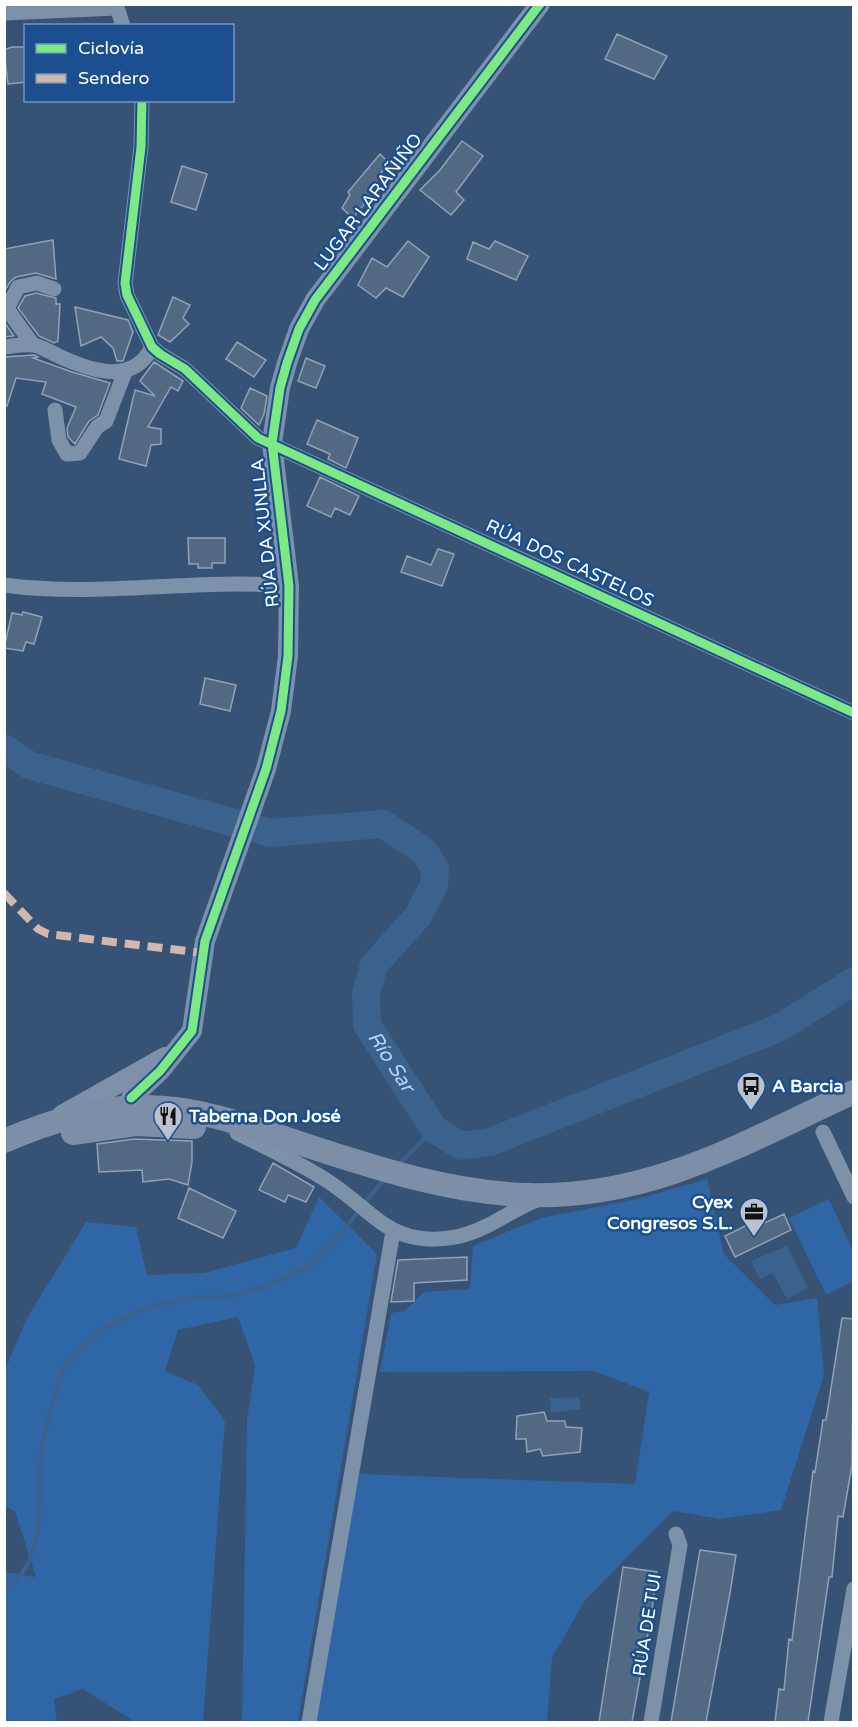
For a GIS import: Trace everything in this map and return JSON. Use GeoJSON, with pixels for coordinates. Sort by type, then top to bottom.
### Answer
{"type":"FeatureCollection","features":[{"type":"Feature","properties":{"kind":"main road"},"geometry":{"type":"LineString","coordinates":[[547,1195],[642,1171],[854,1075]]}},
{"type":"Feature","properties":{"kind":"main road"},"geometry":{"type":"LineString","coordinates":[[4,1141],[124,1098],[200,1113],[436,1182],[502,1194],[547,1195],[613,1190],[666,1176],[854,1092]]}},
{"type":"Feature","properties":{"kind":"main road"},"geometry":{"type":"LineString","coordinates":[[4,1155],[57,1137],[120,1125],[152,1124],[228,1132],[332,1153]]}},
{"type":"Feature","properties":{"kind":"street","name":"LUGAR LARAÑIÑO"},"geometry":{"type":"LineString","coordinates":[[272,443],[280,388],[287,363],[310,308],[540,4]]}},
{"type":"Feature","properties":{"kind":"street"},"geometry":{"type":"LineString","coordinates":[[4,13],[116,6],[122,24]]}},
{"type":"Feature","properties":{"kind":"street","name":"RÚA DA XUNLLA"},"geometry":{"type":"LineString","coordinates":[[39,1128],[85,1102],[124,1098],[160,1071],[189,1037],[194,1024],[202,952],[271,751],[285,692],[290,622],[289,586],[272,443],[258,438],[185,369],[160,354],[152,346],[127,295],[124,283],[141,147],[142,102]]}},
{"type":"Feature","properties":{"kind":"street"},"geometry":{"type":"LineString","coordinates":[[33,345],[6,306],[18,287],[37,283],[54,289]]}},
{"type":"Feature","properties":{"kind":"street"},"geometry":{"type":"LineString","coordinates":[[4,347],[33,345],[66,360],[114,373],[125,372],[147,357],[152,346]]}},
{"type":"Feature","properties":{"kind":"street"},"geometry":{"type":"LineString","coordinates":[[55,410],[62,447],[67,454],[74,456],[80,453],[97,427],[106,421],[125,372]]}},
{"type":"Feature","properties":{"kind":"street","name":"RÚA DOS CASTELOS"},"geometry":{"type":"LineString","coordinates":[[272,443],[854,713]]}},
{"type":"Feature","properties":{"kind":"street"},"geometry":{"type":"LineString","coordinates":[[4,585],[110,589],[234,583],[289,586]]}},
{"type":"Feature","properties":{"kind":"street","name":"RÚA DA XUNLLA"},"geometry":{"type":"LineString","coordinates":[[124,1098],[175,1052]]}},
{"type":"Feature","properties":{"kind":"street"},"geometry":{"type":"LineString","coordinates":[[160,1071],[158,1082],[161,1093],[176,1105]]}},
{"type":"Feature","properties":{"kind":"street"},"geometry":{"type":"LineString","coordinates":[[124,1098],[174,1118],[228,1132],[334,1185],[393,1231],[426,1238],[457,1237],[484,1228],[547,1195]]}},
{"type":"Feature","properties":{"kind":"street"},"geometry":{"type":"LineString","coordinates":[[4,1155],[124,1098],[176,1105],[200,1113]]}},
{"type":"Feature","properties":{"kind":"street"},"geometry":{"type":"LineString","coordinates":[[823,1132],[854,1197]]}},
{"type":"Feature","properties":{"kind":"street"},"geometry":{"type":"LineString","coordinates":[[309,1722],[393,1231]]}},
{"type":"Feature","properties":{"kind":"street","name":"RÚA DE TUI"},"geometry":{"type":"LineString","coordinates":[[651,1722],[680,1545],[676,1534]]}},
{"type":"Feature","properties":{"kind":"street"},"geometry":{"type":"LineString","coordinates":[[831,1722],[854,1589]]}},
{"type":"Feature","properties":{"kind":"shaded area"},"geometry":{"type":"Polygon","coordinates":[[[707,1179],[724,1254],[775,1305],[817,1298],[824,1375],[781,1510],[720,1519],[673,1511],[585,1600],[552,1658],[547,1722],[315,1722],[359,1474],[635,1484],[649,1392],[594,1371],[380,1372],[391,1313],[405,1311],[424,1292],[470,1289],[473,1246],[541,1218],[637,1199],[707,1179]]]}},
{"type":"Feature","properties":{"kind":"shaded area"},"geometry":{"type":"Polygon","coordinates":[[[319,1197],[377,1254],[298,1722],[242,1722],[247,1420],[255,1365],[238,1317],[178,1330],[165,1371],[198,1385],[225,1420],[203,1722],[135,1722],[83,1689],[54,1699],[57,1722],[5,1722],[5,1572],[36,1577],[15,1511],[4,1506],[5,1370],[26,1320],[86,1222],[136,1227],[147,1275],[204,1273],[296,1248],[319,1197]]]}},
{"type":"Feature","properties":{"kind":"shaded area"},"geometry":{"type":"Polygon","coordinates":[[[829,1199],[853,1251],[854,1281],[826,1295],[789,1218],[829,1199]]]}},
{"type":"Feature","properties":{"kind":"shaded area"},"geometry":{"type":"Polygon","coordinates":[[[787,1246],[808,1288],[787,1299],[773,1273],[760,1279],[751,1261],[787,1246]]]}},
{"type":"Feature","properties":{"kind":"shaded area"},"geometry":{"type":"Polygon","coordinates":[[[579,1397],[581,1409],[551,1413],[550,1398],[579,1397]]]}},
{"type":"Feature","properties":{"kind":"building"},"geometry":{"type":"Polygon","coordinates":[[[617,34],[667,56],[654,79],[605,59],[617,34]]]}},
{"type":"Feature","properties":{"kind":"building"},"geometry":{"type":"Polygon","coordinates":[[[24,47],[24,82],[8,84],[4,50],[24,47]]]}},
{"type":"Feature","properties":{"kind":"building"},"geometry":{"type":"Polygon","coordinates":[[[462,141],[483,156],[456,192],[464,200],[451,215],[420,190],[440,170],[462,141]]]}},
{"type":"Feature","properties":{"kind":"building"},"geometry":{"type":"Polygon","coordinates":[[[380,154],[389,163],[381,173],[385,179],[353,218],[342,208],[350,195],[348,192],[380,154]]]}},
{"type":"Feature","properties":{"kind":"building"},"geometry":{"type":"Polygon","coordinates":[[[182,166],[207,174],[196,210],[171,202],[182,166]]]}},
{"type":"Feature","properties":{"kind":"building"},"geometry":{"type":"Polygon","coordinates":[[[53,240],[56,279],[36,273],[16,277],[4,292],[4,249],[53,240]]]}},
{"type":"Feature","properties":{"kind":"building"},"geometry":{"type":"Polygon","coordinates":[[[408,241],[429,257],[403,297],[386,288],[376,298],[358,285],[372,258],[387,267],[408,241]]]}},
{"type":"Feature","properties":{"kind":"building"},"geometry":{"type":"Polygon","coordinates":[[[495,241],[528,256],[516,280],[467,259],[473,242],[489,249],[495,241]]]}},
{"type":"Feature","properties":{"kind":"building"},"geometry":{"type":"Polygon","coordinates":[[[36,293],[56,298],[56,304],[60,304],[58,341],[54,343],[39,336],[18,308],[25,296],[36,293]]]}},
{"type":"Feature","properties":{"kind":"building"},"geometry":{"type":"Polygon","coordinates":[[[173,297],[190,305],[183,318],[189,324],[170,342],[158,335],[173,297]]]}},
{"type":"Feature","properties":{"kind":"building"},"geometry":{"type":"Polygon","coordinates":[[[75,307],[128,320],[133,332],[123,361],[117,361],[113,348],[101,337],[81,346],[75,307]]]}},
{"type":"Feature","properties":{"kind":"building"},"geometry":{"type":"Polygon","coordinates":[[[4,322],[14,336],[4,337],[4,322]]]}},
{"type":"Feature","properties":{"kind":"building"},"geometry":{"type":"Polygon","coordinates":[[[237,342],[266,360],[254,377],[226,359],[237,342]]]}},
{"type":"Feature","properties":{"kind":"building"},"geometry":{"type":"Polygon","coordinates":[[[34,355],[38,357],[33,358],[110,383],[98,415],[89,421],[75,444],[68,437],[67,428],[76,407],[42,394],[46,382],[16,378],[7,406],[4,405],[4,357],[34,355]]]}},
{"type":"Feature","properties":{"kind":"building"},"geometry":{"type":"Polygon","coordinates":[[[306,358],[325,366],[316,388],[298,381],[306,358]]]}},
{"type":"Feature","properties":{"kind":"building"},"geometry":{"type":"Polygon","coordinates":[[[154,362],[183,381],[178,391],[171,387],[148,427],[161,429],[161,444],[151,445],[146,466],[119,459],[135,390],[155,396],[140,381],[154,362]]]}},
{"type":"Feature","properties":{"kind":"building"},"geometry":{"type":"Polygon","coordinates":[[[250,388],[267,396],[264,414],[259,425],[241,408],[250,388]]]}},
{"type":"Feature","properties":{"kind":"building"},"geometry":{"type":"Polygon","coordinates":[[[317,420],[358,438],[346,468],[328,459],[330,454],[307,444],[317,420]]]}},
{"type":"Feature","properties":{"kind":"building"},"geometry":{"type":"Polygon","coordinates":[[[320,477],[359,496],[350,515],[335,508],[331,517],[307,506],[320,477]]]}},
{"type":"Feature","properties":{"kind":"building"},"geometry":{"type":"Polygon","coordinates":[[[188,538],[225,538],[225,563],[212,563],[212,568],[198,568],[198,564],[189,564],[188,538]]]}},
{"type":"Feature","properties":{"kind":"building"},"geometry":{"type":"Polygon","coordinates":[[[438,549],[454,554],[442,586],[401,572],[407,556],[431,565],[438,549]]]}},
{"type":"Feature","properties":{"kind":"building"},"geometry":{"type":"Polygon","coordinates":[[[23,612],[42,617],[34,644],[26,642],[23,651],[4,648],[12,613],[22,615],[23,612]]]}},
{"type":"Feature","properties":{"kind":"building"},"geometry":{"type":"Polygon","coordinates":[[[205,678],[236,685],[230,711],[200,704],[205,678]]]}},
{"type":"Feature","properties":{"kind":"building"},"geometry":{"type":"Polygon","coordinates":[[[134,1139],[192,1141],[192,1162],[188,1185],[169,1179],[143,1182],[142,1170],[99,1172],[97,1144],[134,1139]]]}},
{"type":"Feature","properties":{"kind":"building"},"geometry":{"type":"Polygon","coordinates":[[[273,1163],[314,1187],[306,1202],[288,1195],[285,1202],[259,1190],[273,1163]]]}},
{"type":"Feature","properties":{"kind":"building"},"geometry":{"type":"Polygon","coordinates":[[[189,1188],[236,1211],[223,1238],[178,1218],[189,1188]]]}},
{"type":"Feature","properties":{"kind":"building"},"geometry":{"type":"Polygon","coordinates":[[[784,1214],[791,1230],[735,1257],[725,1236],[753,1222],[756,1227],[784,1214]]]}},
{"type":"Feature","properties":{"kind":"building"},"geometry":{"type":"Polygon","coordinates":[[[467,1257],[467,1280],[414,1283],[414,1301],[391,1302],[398,1260],[467,1257]]]}},
{"type":"Feature","properties":{"kind":"building"},"geometry":{"type":"Polygon","coordinates":[[[842,1318],[854,1319],[852,1465],[843,1517],[838,1516],[832,1577],[829,1577],[808,1722],[775,1722],[779,1689],[784,1690],[813,1471],[815,1472],[823,1420],[826,1420],[842,1318]]]}},
{"type":"Feature","properties":{"kind":"building"},"geometry":{"type":"Polygon","coordinates":[[[544,1412],[547,1421],[565,1421],[566,1427],[582,1428],[580,1452],[543,1456],[540,1449],[527,1452],[526,1439],[516,1439],[517,1416],[544,1412]]]}},
{"type":"Feature","properties":{"kind":"building"},"geometry":{"type":"Polygon","coordinates":[[[700,1550],[736,1555],[730,1593],[706,1722],[671,1722],[700,1550]]]}},
{"type":"Feature","properties":{"kind":"building"},"geometry":{"type":"Polygon","coordinates":[[[623,1567],[657,1572],[651,1617],[632,1722],[599,1722],[623,1567]]]}},
{"type":"Feature","properties":{"kind":"waterway","name":"Río Sar"},"geometry":{"type":"LineString","coordinates":[[4,748],[29,765],[270,833],[383,824],[424,851],[435,869],[434,885],[418,916],[374,965],[366,993],[367,1025],[434,1129],[461,1146],[490,1142],[779,1028],[854,981]]}},
{"type":"Feature","properties":{"kind":"waterway"},"geometry":{"type":"LineString","coordinates":[[398,1165],[434,1129]]}},
{"type":"Feature","properties":{"kind":"waterway"},"geometry":{"type":"LineString","coordinates":[[4,1591],[18,1578],[28,1564],[34,1547],[38,1530],[41,1457],[45,1434],[61,1375],[75,1355],[87,1343],[116,1322],[148,1308],[188,1299],[227,1296],[275,1283],[293,1275],[325,1252],[386,1178]]}},
{"type":"Feature","properties":{"kind":"marked path"},"geometry":{"type":"LineString","coordinates":[[4,893],[38,929],[48,934],[203,953]]}},
{"type":"Feature","properties":{"kind":"cycle path"},"geometry":{"type":"LineString","coordinates":[[131,1098],[160,1071],[192,1031],[205,941],[266,769],[281,711],[288,656],[289,586],[272,443],[280,388],[299,329],[315,300],[540,4]]}},
{"type":"Feature","properties":{"kind":"cycle path"},"geometry":{"type":"LineString","coordinates":[[142,102],[141,147],[125,283],[127,295],[152,347],[160,354],[185,369],[258,438],[854,713]]}},
{"type":"Feature","properties":{"kind":"place","name":"A Barcia"},"geometry":{"type":"Point","coordinates":[751,1112]}},
{"type":"Feature","properties":{"kind":"place","name":"Taberna Don José"},"geometry":{"type":"Point","coordinates":[168,1142]}},
{"type":"Feature","properties":{"kind":"place","name":"Cyex Congresos S.L."},"geometry":{"type":"Point","coordinates":[754,1238]}}]}
